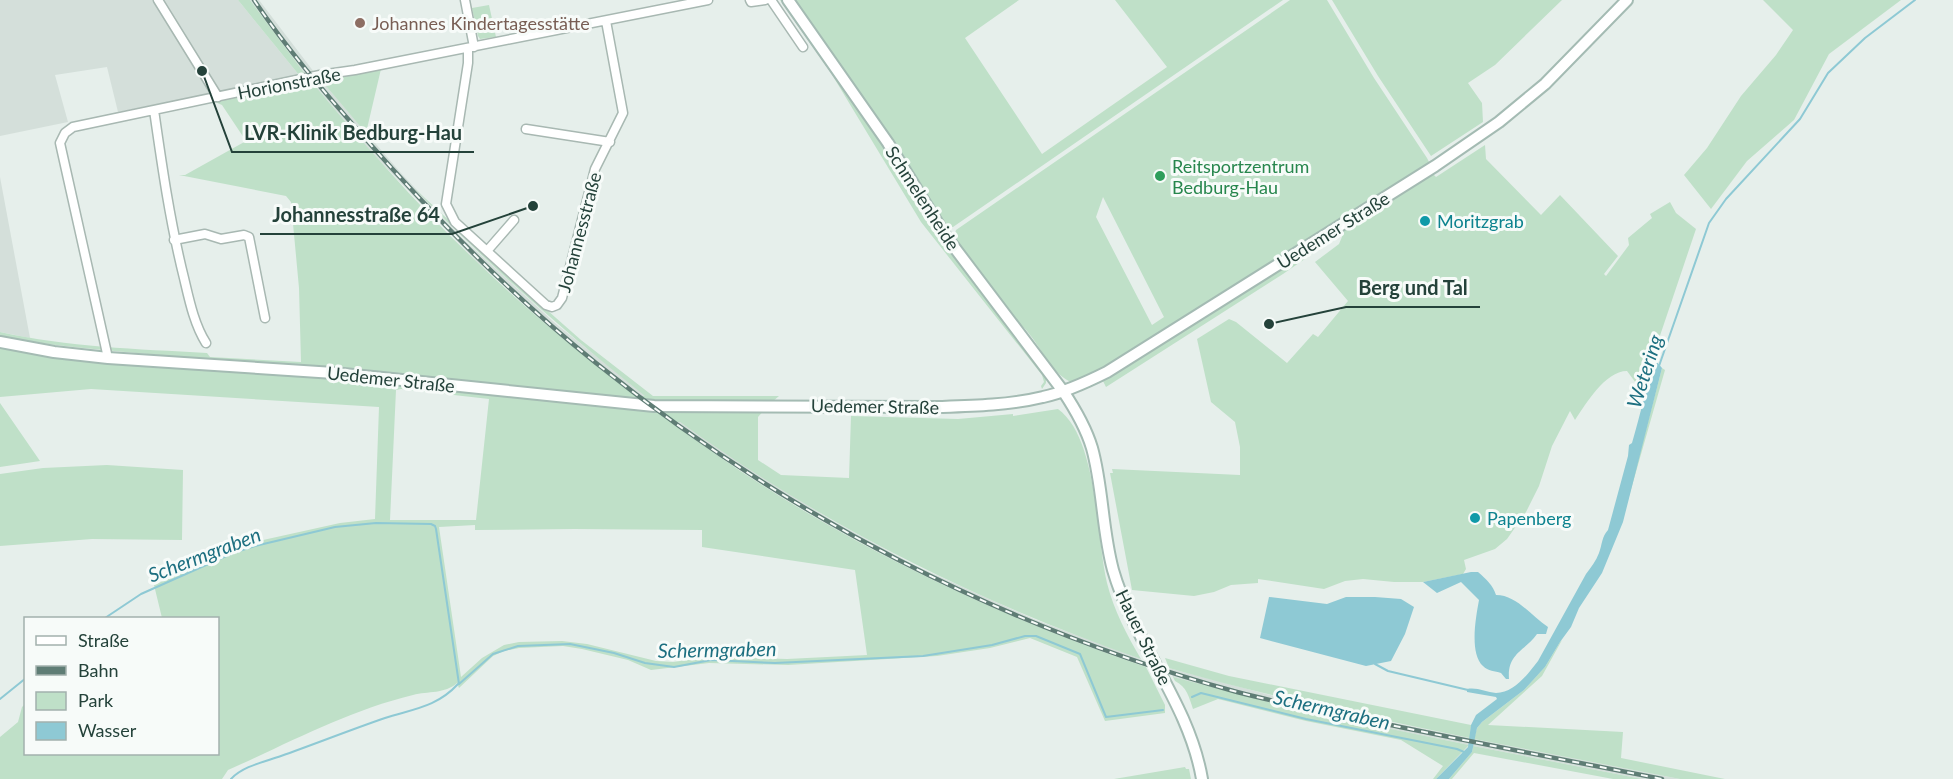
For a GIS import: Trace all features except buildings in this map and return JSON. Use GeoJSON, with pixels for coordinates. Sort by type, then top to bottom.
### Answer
{"type":"FeatureCollection","features":[{"type":"Feature","properties":{"kind":"main road","name":"Schmelenheide"},"geometry":{"type":"LineString","coordinates":[[788,0],[888,143],[945,235],[1063,391]]}},
{"type":"Feature","properties":{"kind":"main road","name":"Uedemer Straße"},"geometry":{"type":"LineString","coordinates":[[0,342],[54,352],[108,358],[334,373],[654,406],[949,407],[1042,397],[1082,384],[1135,355],[1435,166],[1499,122],[1545,84],[1627,0]]}},
{"type":"Feature","properties":{"kind":"main road","name":"Hauer Straße"},"geometry":{"type":"LineString","coordinates":[[1063,391],[1078,416],[1092,447],[1108,548],[1122,598],[1167,685],[1199,761],[1202,779]]}},
{"type":"Feature","properties":{"kind":"street"},"geometry":{"type":"LineString","coordinates":[[158,0],[219,97]]}},
{"type":"Feature","properties":{"kind":"street"},"geometry":{"type":"LineString","coordinates":[[465,0],[471,47]]}},
{"type":"Feature","properties":{"kind":"street","name":"Horionstraße"},"geometry":{"type":"LineString","coordinates":[[108,358],[60,143],[65,133],[74,127],[320,75],[708,0]]}},
{"type":"Feature","properties":{"kind":"street"},"geometry":{"type":"LineString","coordinates":[[750,0],[751,2],[765,0]]}},
{"type":"Feature","properties":{"kind":"street"},"geometry":{"type":"LineString","coordinates":[[771,0],[803,47]]}},
{"type":"Feature","properties":{"kind":"street","name":"Johannesstraße"},"geometry":{"type":"LineString","coordinates":[[471,47],[446,204],[455,222],[546,305],[552,307],[557,305],[562,298],[595,169],[623,113],[606,21]]}},
{"type":"Feature","properties":{"kind":"street"},"geometry":{"type":"LineString","coordinates":[[154,110],[174,240],[194,316],[206,343]]}},
{"type":"Feature","properties":{"kind":"street"},"geometry":{"type":"LineString","coordinates":[[526,129],[610,142]]}},
{"type":"Feature","properties":{"kind":"street"},"geometry":{"type":"LineString","coordinates":[[487,251],[514,220]]}},
{"type":"Feature","properties":{"kind":"street"},"geometry":{"type":"LineString","coordinates":[[174,240],[205,234],[221,239],[244,235],[249,237],[265,318]]}},
{"type":"Feature","properties":{"kind":"shaded area"},"geometry":{"type":"Polygon","coordinates":[[[0,0],[238,0],[299,75],[118,112],[107,67],[55,75],[68,122],[0,136],[0,0]]]}},
{"type":"Feature","properties":{"kind":"shaded area"},"geometry":{"type":"Polygon","coordinates":[[[250,0],[259,0],[314,72],[305,74],[250,0]]]}},
{"type":"Feature","properties":{"kind":"shaded area"},"geometry":{"type":"Polygon","coordinates":[[[320,79],[400,172],[461,237],[555,323],[646,396],[635,396],[592,363],[476,261],[372,153],[311,81],[320,79]]]}},
{"type":"Feature","properties":{"kind":"shaded area"},"geometry":{"type":"Polygon","coordinates":[[[0,177],[30,338],[0,332],[0,177]]]}},
{"type":"Feature","properties":{"kind":"shaded area"},"geometry":{"type":"Polygon","coordinates":[[[670,422],[680,422],[833,521],[916,566],[1036,620],[1141,659],[1146,667],[1034,626],[913,571],[830,526],[779,495],[670,422]]]}},
{"type":"Feature","properties":{"kind":"shaded area"},"geometry":{"type":"Polygon","coordinates":[[[1169,668],[1315,707],[1470,738],[1469,745],[1229,693],[1173,677],[1169,668]]]}},
{"type":"Feature","properties":{"kind":"shaded area"},"geometry":{"type":"Polygon","coordinates":[[[1474,739],[1680,779],[1642,779],[1473,746],[1474,739]]]}},
{"type":"Feature","properties":{"kind":"green space"},"geometry":{"type":"Polygon","coordinates":[[[238,0],[250,0],[305,74],[299,75],[238,0]]]}},
{"type":"Feature","properties":{"kind":"green space"},"geometry":{"type":"Polygon","coordinates":[[[780,0],[784,0],[1046,378],[1042,389],[1044,382],[1042,375],[921,222],[831,73],[780,0]]]}},
{"type":"Feature","properties":{"kind":"green space"},"geometry":{"type":"Polygon","coordinates":[[[794,0],[1019,0],[965,38],[1042,154],[1167,67],[1115,0],[1283,0],[953,227],[944,226],[794,0]]]}},
{"type":"Feature","properties":{"kind":"green space"},"geometry":{"type":"Polygon","coordinates":[[[1290,0],[1327,0],[1429,162],[1427,166],[1099,372],[1073,383],[1054,369],[1028,332],[1007,312],[993,294],[953,241],[956,230],[1290,0]],[[1103,197],[1096,217],[1152,325],[1164,317],[1103,197]]]}},
{"type":"Feature","properties":{"kind":"green space"},"geometry":{"type":"Polygon","coordinates":[[[1332,0],[1562,0],[1495,65],[1468,83],[1482,103],[1483,122],[1431,156],[1378,76],[1332,0]]]}},
{"type":"Feature","properties":{"kind":"green space"},"geometry":{"type":"Polygon","coordinates":[[[1763,0],[1901,0],[1829,54],[1794,120],[1747,161],[1711,209],[1684,175],[1707,148],[1741,96],[1776,55],[1793,30],[1763,0]]]}},
{"type":"Feature","properties":{"kind":"green space"},"geometry":{"type":"Polygon","coordinates":[[[489,5],[496,37],[480,39],[472,8],[489,5]]]}},
{"type":"Feature","properties":{"kind":"green space"},"geometry":{"type":"Polygon","coordinates":[[[381,69],[366,133],[320,79],[381,69]]]}},
{"type":"Feature","properties":{"kind":"green space"},"geometry":{"type":"Polygon","coordinates":[[[311,81],[390,173],[453,239],[533,313],[635,396],[645,396],[525,295],[412,186],[581,340],[653,396],[779,396],[772,402],[652,402],[209,361],[26,341],[0,336],[0,332],[77,344],[207,353],[210,357],[301,362],[299,288],[291,202],[286,196],[179,175],[185,175],[246,141],[222,105],[215,102],[311,81]]]}},
{"type":"Feature","properties":{"kind":"green space"},"geometry":{"type":"Polygon","coordinates":[[[1485,145],[1486,159],[1541,215],[1560,195],[1618,256],[1604,274],[1606,276],[1629,245],[1628,238],[1652,218],[1650,214],[1670,202],[1676,213],[1696,229],[1643,386],[1636,383],[1627,371],[1619,372],[1604,382],[1590,397],[1575,420],[1570,411],[1552,446],[1539,486],[1526,512],[1507,539],[1495,549],[1464,560],[1466,569],[1463,574],[1423,582],[1363,579],[1345,581],[1324,589],[1258,579],[1258,583],[1231,585],[1214,592],[1194,596],[1132,590],[1110,473],[1113,473],[1112,469],[1240,475],[1240,447],[1235,422],[1211,402],[1197,339],[1229,319],[1236,322],[1287,363],[1313,334],[1318,337],[1348,301],[1315,262],[1339,244],[1344,232],[1283,274],[1106,387],[1103,381],[1432,173],[1436,177],[1485,145]]]}},
{"type":"Feature","properties":{"kind":"green space"},"geometry":{"type":"Polygon","coordinates":[[[0,347],[54,358],[294,374],[649,409],[765,409],[758,417],[758,460],[781,475],[849,478],[851,416],[958,419],[1013,414],[1013,416],[1058,409],[1071,423],[1081,442],[1093,490],[1107,583],[1121,623],[1141,659],[1019,612],[902,557],[789,494],[680,422],[671,422],[782,498],[899,563],[1021,619],[1146,667],[1165,705],[1165,713],[1105,721],[1077,657],[1030,638],[990,648],[937,656],[788,665],[709,663],[651,670],[628,660],[582,649],[563,646],[519,648],[493,656],[459,688],[457,683],[442,691],[413,695],[365,710],[319,728],[228,770],[222,779],[0,779],[0,737],[18,722],[24,705],[24,755],[219,755],[219,617],[162,617],[154,585],[250,543],[340,523],[375,519],[379,407],[91,389],[0,397],[0,347]],[[396,390],[390,520],[476,520],[489,399],[396,390]],[[475,525],[439,527],[461,677],[482,658],[504,645],[519,642],[562,641],[587,644],[656,661],[673,662],[710,657],[787,659],[867,655],[855,570],[702,547],[702,530],[475,530],[475,525]]]}},
{"type":"Feature","properties":{"kind":"green space"},"geometry":{"type":"Polygon","coordinates":[[[1662,368],[1665,370],[1624,514],[1662,368]]]}},
{"type":"Feature","properties":{"kind":"green space"},"geometry":{"type":"Polygon","coordinates":[[[0,403],[40,461],[0,467],[0,403]]]}},
{"type":"Feature","properties":{"kind":"green space"},"geometry":{"type":"Polygon","coordinates":[[[107,465],[183,470],[182,540],[92,539],[0,546],[0,474],[43,468],[107,465]]]}},
{"type":"Feature","properties":{"kind":"green space"},"geometry":{"type":"Polygon","coordinates":[[[1562,640],[1542,676],[1488,725],[1623,732],[1621,758],[1725,779],[1680,779],[1474,739],[1477,728],[1482,722],[1524,690],[1545,667],[1562,640]]]}},
{"type":"Feature","properties":{"kind":"green space"},"geometry":{"type":"Polygon","coordinates":[[[1165,658],[1229,676],[1471,725],[1470,738],[1244,688],[1169,668],[1165,658]]]}},
{"type":"Feature","properties":{"kind":"green space"},"geometry":{"type":"Polygon","coordinates":[[[1173,677],[1308,712],[1469,745],[1436,779],[1433,779],[1443,766],[1401,740],[1306,721],[1218,699],[1193,709],[1185,689],[1173,677]]]}},
{"type":"Feature","properties":{"kind":"green space"},"geometry":{"type":"Polygon","coordinates":[[[1473,746],[1642,779],[1613,779],[1474,753],[1452,779],[1449,779],[1472,752],[1473,746]]]}},
{"type":"Feature","properties":{"kind":"green space"},"geometry":{"type":"Polygon","coordinates":[[[1185,767],[1189,769],[1191,779],[1114,779],[1185,767]]]}},
{"type":"Feature","properties":{"kind":"water"},"geometry":{"type":"Polygon","coordinates":[[[1656,361],[1662,368],[1623,522],[1602,573],[1545,667],[1524,690],[1482,722],[1477,728],[1472,752],[1449,779],[1436,779],[1468,747],[1471,725],[1476,715],[1497,699],[1467,692],[1467,689],[1503,692],[1515,686],[1525,677],[1538,661],[1596,559],[1608,530],[1629,445],[1632,443],[1656,361]]]}},
{"type":"Feature","properties":{"kind":"water"},"geometry":{"type":"Polygon","coordinates":[[[1478,572],[1484,577],[1496,595],[1511,598],[1548,627],[1546,634],[1537,634],[1514,658],[1509,670],[1509,679],[1501,673],[1485,668],[1476,653],[1476,616],[1479,600],[1461,582],[1437,593],[1423,582],[1478,572]]]}},
{"type":"Feature","properties":{"kind":"water"},"geometry":{"type":"Polygon","coordinates":[[[1269,597],[1327,604],[1346,597],[1375,597],[1401,599],[1414,607],[1405,634],[1391,661],[1366,666],[1260,638],[1269,597]]]}},
{"type":"Feature","properties":{"kind":"waterway","name":"Wetering"},"geometry":{"type":"LineString","coordinates":[[1659,366],[1709,223],[1726,199],[1800,119],[1828,73],[1865,38],[1915,0]]}},
{"type":"Feature","properties":{"kind":"waterway","name":"Schermgraben"},"geometry":{"type":"LineString","coordinates":[[106,617],[141,594],[233,553],[255,546],[335,527],[376,523],[431,524],[436,529],[459,684],[493,654],[518,646],[570,644],[614,653],[645,663],[674,667],[711,660],[775,663],[923,656],[992,645],[1025,636],[1036,636],[1080,654],[1106,717],[1163,710]]}},
{"type":"Feature","properties":{"kind":"waterway"},"geometry":{"type":"LineString","coordinates":[[1375,664],[1388,671],[1468,690]]}},
{"type":"Feature","properties":{"kind":"waterway","name":"Schermgraben"},"geometry":{"type":"LineString","coordinates":[[0,699],[24,680]]}},
{"type":"Feature","properties":{"kind":"waterway"},"geometry":{"type":"LineString","coordinates":[[231,779],[254,765],[424,706],[442,698],[458,684]]}},
{"type":"Feature","properties":{"kind":"waterway","name":"Schermgraben"},"geometry":{"type":"LineString","coordinates":[[1192,697],[1201,693],[1306,719],[1464,752]]}},
{"type":"Feature","properties":{"kind":"railway"},"geometry":{"type":"LineString","coordinates":[[254,0],[306,70],[390,167],[446,226],[534,311],[596,363],[668,418],[743,470],[820,517],[981,600],[1065,635],[1150,666],[1278,702],[1662,779]]}},
{"type":"Feature","properties":{"kind":"place","name":"Johannes Kindertagesstätte"},"geometry":{"type":"Point","coordinates":[360,23]}},
{"type":"Feature","properties":{"kind":"place","name":"LVR-Klinik Bedburg-Hau"},"geometry":{"type":"Point","coordinates":[202,71]}},
{"type":"Feature","properties":{"kind":"place","name":"Reitsportzentrum Bedburg-Hau"},"geometry":{"type":"Point","coordinates":[1160,176]}},
{"type":"Feature","properties":{"kind":"place","name":"Johannesstraße 64"},"geometry":{"type":"Point","coordinates":[533,206]}},
{"type":"Feature","properties":{"kind":"place","name":"Moritzgrab"},"geometry":{"type":"Point","coordinates":[1425,221]}},
{"type":"Feature","properties":{"kind":"place","name":"Berg und Tal"},"geometry":{"type":"Point","coordinates":[1269,324]}},
{"type":"Feature","properties":{"kind":"place","name":"Papenberg"},"geometry":{"type":"Point","coordinates":[1475,518]}}]}
